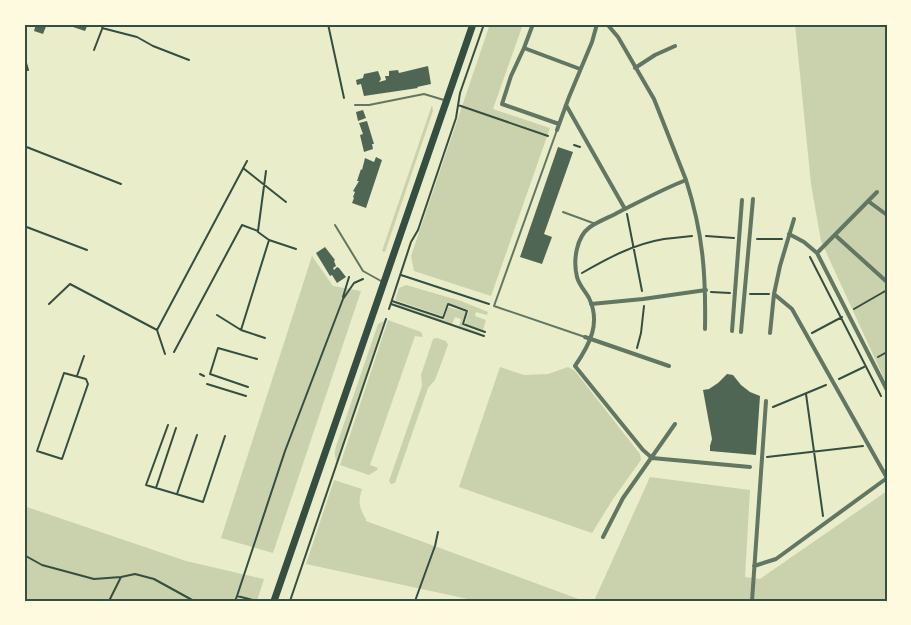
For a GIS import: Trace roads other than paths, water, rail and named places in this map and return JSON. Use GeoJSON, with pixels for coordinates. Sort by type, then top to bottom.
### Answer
{"type":"FeatureCollection","features":[{"type":"Feature","properties":{"kind":"main road"},"geometry":{"type":"LineString","coordinates":[[274,601],[473,24]]}},
{"type":"Feature","properties":{"kind":"street"},"geometry":{"type":"LineString","coordinates":[[532,24],[502,104],[559,124]]}},
{"type":"Feature","properties":{"kind":"street"},"geometry":{"type":"LineString","coordinates":[[557,130],[597,24]]}},
{"type":"Feature","properties":{"kind":"street"},"geometry":{"type":"LineString","coordinates":[[607,24],[618,37],[654,99],[694,204],[704,260],[705,329]]}},
{"type":"Feature","properties":{"kind":"street"},"geometry":{"type":"LineString","coordinates":[[635,68],[675,46]]}},
{"type":"Feature","properties":{"kind":"street"},"geometry":{"type":"LineString","coordinates":[[524,48],[580,69]]}},
{"type":"Feature","properties":{"kind":"street"},"geometry":{"type":"LineString","coordinates":[[566,105],[626,209]]}},
{"type":"Feature","properties":{"kind":"street"},"geometry":{"type":"LineString","coordinates":[[686,180],[589,227],[580,241],[575,260],[577,276],[594,311],[593,332],[575,366],[652,458],[750,466]]}},
{"type":"Feature","properties":{"kind":"street"},"geometry":{"type":"LineString","coordinates":[[817,253],[877,192]]}},
{"type":"Feature","properties":{"kind":"street"},"geometry":{"type":"LineString","coordinates":[[741,332],[753,199]]}},
{"type":"Feature","properties":{"kind":"street"},"geometry":{"type":"LineString","coordinates":[[732,331],[742,200]]}},
{"type":"Feature","properties":{"kind":"street"},"geometry":{"type":"LineString","coordinates":[[868,201],[887,215]]}},
{"type":"Feature","properties":{"kind":"street"},"geometry":{"type":"LineString","coordinates":[[770,333],[774,294],[794,219]]}},
{"type":"Feature","properties":{"kind":"street"},"geometry":{"type":"LineString","coordinates":[[789,234],[804,242],[817,253],[887,390]]}},
{"type":"Feature","properties":{"kind":"street"},"geometry":{"type":"LineString","coordinates":[[835,235],[887,282]]}},
{"type":"Feature","properties":{"kind":"street"},"geometry":{"type":"LineString","coordinates":[[591,304],[706,290]]}},
{"type":"Feature","properties":{"kind":"street"},"geometry":{"type":"LineString","coordinates":[[754,566],[776,559],[887,478],[792,309],[774,294]]}},
{"type":"Feature","properties":{"kind":"street"},"geometry":{"type":"LineString","coordinates":[[586,330],[593,332]]}},
{"type":"Feature","properties":{"kind":"street"},"geometry":{"type":"LineString","coordinates":[[585,337],[669,366]]}},
{"type":"Feature","properties":{"kind":"street"},"geometry":{"type":"LineString","coordinates":[[752,601],[766,400]]}},
{"type":"Feature","properties":{"kind":"street"},"geometry":{"type":"LineString","coordinates":[[603,537],[623,498],[675,424]]}},
{"type":"Feature","properties":{"kind":"lane"},"geometry":{"type":"LineString","coordinates":[[355,105],[369,105],[424,94],[447,101]]}},
{"type":"Feature","properties":{"kind":"lane"},"geometry":{"type":"LineString","coordinates":[[557,130],[494,306],[585,337]]}},
{"type":"Feature","properties":{"kind":"lane"},"geometry":{"type":"LineString","coordinates":[[563,212],[596,224]]}},
{"type":"Feature","properties":{"kind":"lane"},"geometry":{"type":"LineString","coordinates":[[335,225],[363,272],[384,282]]}}]}
